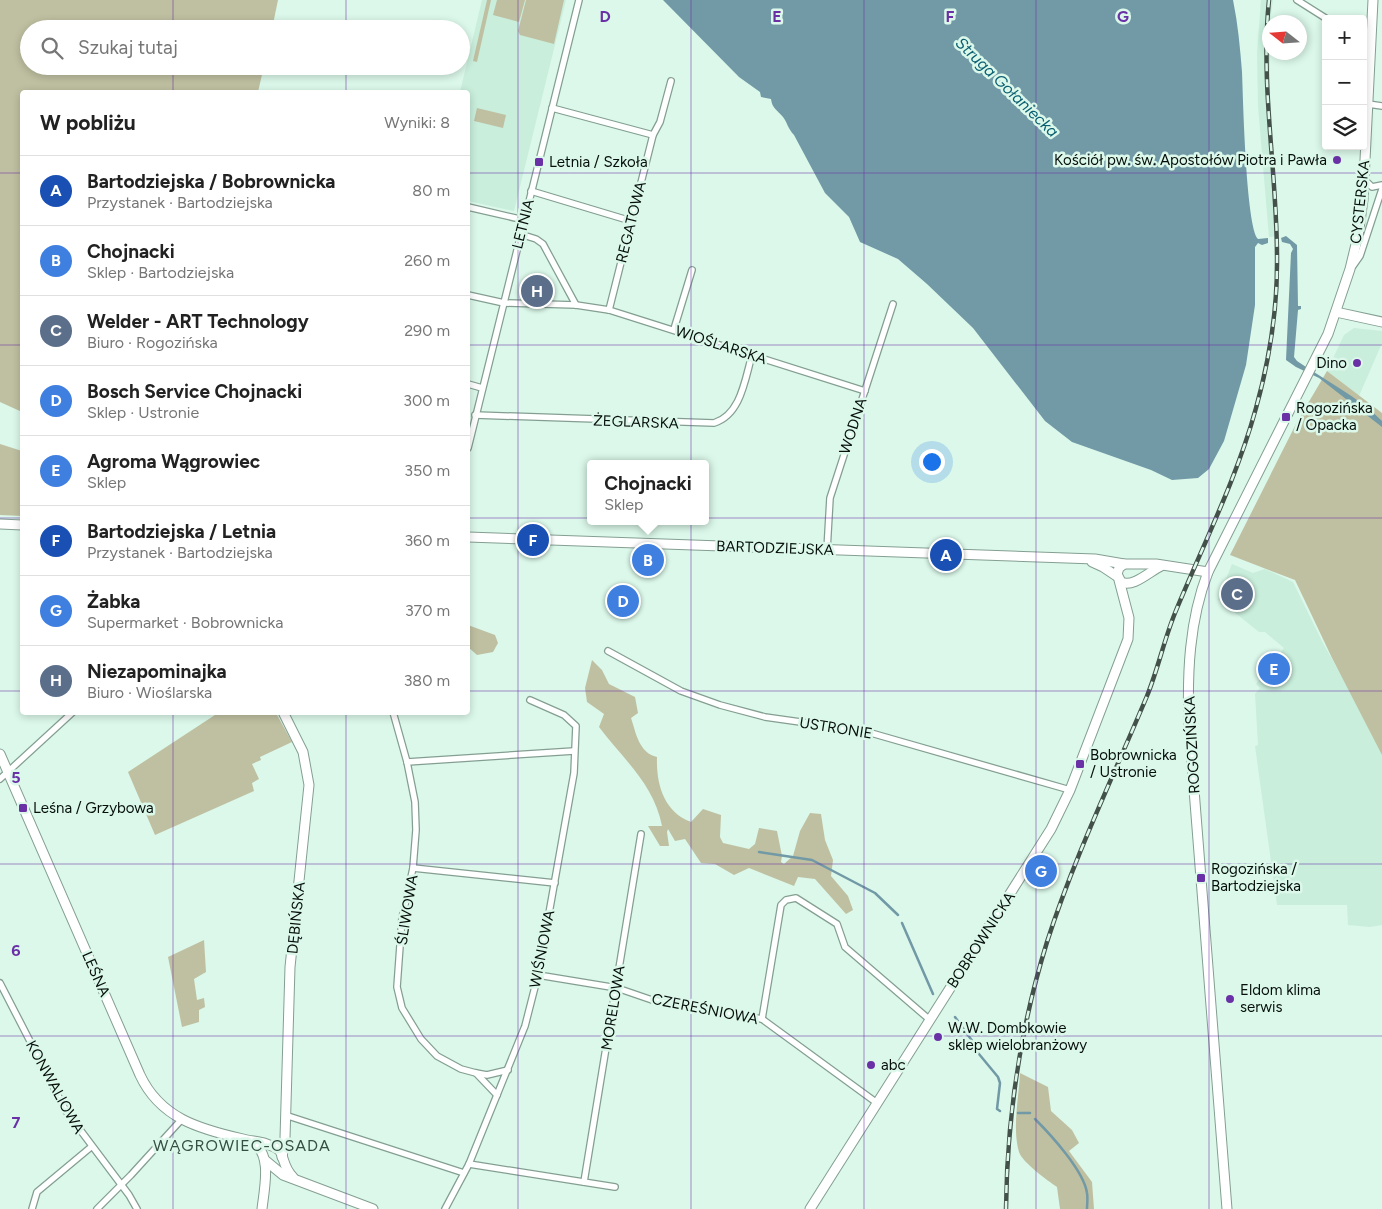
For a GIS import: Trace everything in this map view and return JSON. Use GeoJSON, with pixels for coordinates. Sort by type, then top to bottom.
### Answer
{"type":"FeatureCollection","features":[{"type":"Feature","properties":{"kind":"street","name":"LETNIA"},"geometry":{"type":"LineString","coordinates":[[470,440],[580,0]]}},
{"type":"Feature","properties":{"kind":"street"},"geometry":{"type":"LineString","coordinates":[[1297,0],[1322,16]]}},
{"type":"Feature","properties":{"kind":"street","name":"CYSTERSKA"},"geometry":{"type":"LineString","coordinates":[[1336,312],[1350,270],[1360,228],[1368,104],[1367,42],[1373,0]]}},
{"type":"Feature","properties":{"kind":"street","name":"REGATOWA"},"geometry":{"type":"LineString","coordinates":[[609,310],[653,135],[660,122],[671,81]]}},
{"type":"Feature","properties":{"kind":"street"},"geometry":{"type":"LineString","coordinates":[[1368,104],[1382,106]]}},
{"type":"Feature","properties":{"kind":"street"},"geometry":{"type":"LineString","coordinates":[[552,108],[653,135]]}},
{"type":"Feature","properties":{"kind":"street"},"geometry":{"type":"LineString","coordinates":[[1364,178],[1372,187],[1382,185]]}},
{"type":"Feature","properties":{"kind":"street"},"geometry":{"type":"LineString","coordinates":[[1350,270],[1360,256],[1382,189]]}},
{"type":"Feature","properties":{"kind":"street"},"geometry":{"type":"LineString","coordinates":[[531,191],[631,221]]}},
{"type":"Feature","properties":{"kind":"street"},"geometry":{"type":"LineString","coordinates":[[470,207],[524,220]]}},
{"type":"Feature","properties":{"kind":"street"},"geometry":{"type":"LineString","coordinates":[[520,234],[536,238],[543,244],[576,305]]}},
{"type":"Feature","properties":{"kind":"street"},"geometry":{"type":"LineString","coordinates":[[674,330],[692,270]]}},
{"type":"Feature","properties":{"kind":"street","name":"WIOŚLARSKA"},"geometry":{"type":"LineString","coordinates":[[470,295],[504,303],[576,305],[609,310],[864,391]]}},
{"type":"Feature","properties":{"kind":"street","name":"WODNA"},"geometry":{"type":"LineString","coordinates":[[827,550],[830,498],[893,304]]}},
{"type":"Feature","properties":{"kind":"street"},"geometry":{"type":"LineString","coordinates":[[1336,312],[1382,322]]}},
{"type":"Feature","properties":{"kind":"street","name":"ROGOZIŃSKA"},"geometry":{"type":"LineString","coordinates":[[1227,1209],[1189,711],[1189,663],[1198,603],[1208,572],[1314,363],[1336,312]]}},
{"type":"Feature","properties":{"kind":"street","name":"ŻEGLARSKA"},"geometry":{"type":"LineString","coordinates":[[476,415],[714,423],[727,417],[734,408],[752,355]]}},
{"type":"Feature","properties":{"kind":"street"},"geometry":{"type":"LineString","coordinates":[[470,385],[482,388]]}},
{"type":"Feature","properties":{"kind":"street"},"geometry":{"type":"LineString","coordinates":[[0,524],[20,525]]}},
{"type":"Feature","properties":{"kind":"street","name":"BARTODZIEJSKA"},"geometry":{"type":"LineString","coordinates":[[470,537],[1095,559],[1128,564],[1150,563],[1208,572]]}},
{"type":"Feature","properties":{"kind":"street","name":"BARTODZIEJSKA"},"geometry":{"type":"LineString","coordinates":[[1082,560],[1098,564],[1118,578]]}},
{"type":"Feature","properties":{"kind":"street"},"geometry":{"type":"LineString","coordinates":[[1124,597],[1133,582],[1137,570],[1128,564],[1118,571],[1118,578],[1123,583],[1133,582],[1161,566]]}},
{"type":"Feature","properties":{"kind":"street","name":"BOBROWNICKA"},"geometry":{"type":"LineString","coordinates":[[810,1209],[1036,853],[1070,790],[1127,642],[1130,622],[1118,578]]}},
{"type":"Feature","properties":{"kind":"street","name":"USTRONIE"},"geometry":{"type":"LineString","coordinates":[[608,650],[681,691],[720,705],[765,717],[864,730],[1070,790]]}},
{"type":"Feature","properties":{"kind":"street","name":"WIŚNIOWA"},"geometry":{"type":"LineString","coordinates":[[445,1209],[469,1164],[525,1026],[538,974],[574,773],[576,726],[564,715],[530,700]]}},
{"type":"Feature","properties":{"kind":"street"},"geometry":{"type":"LineString","coordinates":[[0,779],[70,715]]}},
{"type":"Feature","properties":{"kind":"street","name":"DĘBIŃSKA"},"geometry":{"type":"LineString","coordinates":[[282,1158],[285,1138],[290,967],[310,785],[303,752],[284,715]]}},
{"type":"Feature","properties":{"kind":"street","name":"ŚLIWOWA"},"geometry":{"type":"LineString","coordinates":[[394,715],[408,762],[415,802],[416,830],[413,868],[402,918],[397,987],[402,1008],[421,1039],[437,1056],[461,1069],[476,1073],[487,1075],[508,1070]]}},
{"type":"Feature","properties":{"kind":"street"},"geometry":{"type":"LineString","coordinates":[[408,762],[574,751]]}},
{"type":"Feature","properties":{"kind":"street","name":"LEŚNA"},"geometry":{"type":"LineString","coordinates":[[0,754],[144,1084],[160,1105],[182,1119],[257,1145],[277,1172],[373,1209]]}},
{"type":"Feature","properties":{"kind":"street","name":"MORELOWA"},"geometry":{"type":"LineString","coordinates":[[584,1182],[641,834]]}},
{"type":"Feature","properties":{"kind":"street"},"geometry":{"type":"LineString","coordinates":[[413,868],[555,884]]}},
{"type":"Feature","properties":{"kind":"street"},"geometry":{"type":"LineString","coordinates":[[762,1019],[781,905],[786,900],[796,898],[837,924],[845,947],[930,1020]]}},
{"type":"Feature","properties":{"kind":"street","name":"CZEREŚNIOWA"},"geometry":{"type":"LineString","coordinates":[[538,974],[616,988],[652,1000],[762,1019],[877,1103]]}},
{"type":"Feature","properties":{"kind":"street","name":"KONWALIOWA"},"geometry":{"type":"LineString","coordinates":[[0,983],[66,1112],[90,1147],[121,1184],[137,1209]]}},
{"type":"Feature","properties":{"kind":"street","name":"ŚLIWOWA"},"geometry":{"type":"LineString","coordinates":[[476,1073],[497,1095]]}},
{"type":"Feature","properties":{"kind":"street"},"geometry":{"type":"LineString","coordinates":[[285,1115],[464,1173]]}},
{"type":"Feature","properties":{"kind":"street"},"geometry":{"type":"LineString","coordinates":[[96,1209],[182,1119]]}},
{"type":"Feature","properties":{"kind":"street","name":"DĘBIŃSKA"},"geometry":{"type":"LineString","coordinates":[[268,1161],[273,1148],[281,1140],[284,1130]]}},
{"type":"Feature","properties":{"kind":"street","name":"LEŚNA"},"geometry":{"type":"LineString","coordinates":[[245,1140],[265,1144],[273,1148]]}},
{"type":"Feature","properties":{"kind":"street"},"geometry":{"type":"LineString","coordinates":[[32,1209],[37,1192],[90,1147]]}},
{"type":"Feature","properties":{"kind":"street"},"geometry":{"type":"LineString","coordinates":[[273,1148],[280,1151],[286,1171],[293,1177]]}},
{"type":"Feature","properties":{"kind":"street"},"geometry":{"type":"LineString","coordinates":[[262,1209],[268,1161],[282,1158]]}},
{"type":"Feature","properties":{"kind":"street"},"geometry":{"type":"LineString","coordinates":[[469,1164],[615,1187]]}},
{"type":"Feature","properties":{"kind":"shaded area"},"geometry":{"type":"Polygon","coordinates":[[[0,0],[278,0],[274,20],[20,20],[20,75],[262,75],[258,90],[20,90],[20,411],[0,402],[0,0]]]}},
{"type":"Feature","properties":{"kind":"shaded area"},"geometry":{"type":"Polygon","coordinates":[[[482,0],[566,0],[514,211],[470,201],[470,90],[460,90],[464,75],[470,75],[470,50],[482,0]]]}},
{"type":"Feature","properties":{"kind":"shaded area"},"geometry":{"type":"Polygon","coordinates":[[[487,0],[491,0],[477,62],[473,61],[487,0]]]}},
{"type":"Feature","properties":{"kind":"shaded area"},"geometry":{"type":"Polygon","coordinates":[[[497,0],[525,0],[519,22],[493,15],[497,0]]]}},
{"type":"Feature","properties":{"kind":"shaded area"},"geometry":{"type":"Polygon","coordinates":[[[526,0],[564,0],[554,44],[520,35],[518,31],[526,0]]]}},
{"type":"Feature","properties":{"kind":"shaded area"},"geometry":{"type":"Polygon","coordinates":[[[1261,0],[1273,0],[1271,15],[1262,15],[1262,60],[1270,60],[1270,95],[1279,236],[1269,237],[1258,106],[1257,53],[1261,0]]]}},
{"type":"Feature","properties":{"kind":"shaded area"},"geometry":{"type":"Polygon","coordinates":[[[477,108],[506,115],[503,128],[474,121],[477,108]]]}},
{"type":"Feature","properties":{"kind":"shaded area"},"geometry":{"type":"Polygon","coordinates":[[[1354,328],[1382,331],[1382,343],[1359,396],[1327,371],[1344,335],[1354,328]]]}},
{"type":"Feature","properties":{"kind":"shaded area"},"geometry":{"type":"Polygon","coordinates":[[[1327,371],[1382,413],[1382,755],[1332,658],[1295,580],[1230,555],[1297,422],[1327,371]]]}},
{"type":"Feature","properties":{"kind":"shaded area"},"geometry":{"type":"Polygon","coordinates":[[[0,444],[20,450],[20,516],[0,515],[0,444]]]}},
{"type":"Feature","properties":{"kind":"shaded area"},"geometry":{"type":"Polygon","coordinates":[[[1232,564],[1253,573],[1265,569],[1293,582],[1323,643],[1382,749],[1382,925],[1370,927],[1348,925],[1347,905],[1277,905],[1255,746],[1258,745],[1255,694],[1260,688],[1256,684],[1284,648],[1265,632],[1259,632],[1218,599],[1232,564]]]}},
{"type":"Feature","properties":{"kind":"shaded area"},"geometry":{"type":"Polygon","coordinates":[[[470,626],[495,635],[498,643],[493,652],[477,655],[470,649],[470,626]]]}},
{"type":"Feature","properties":{"kind":"shaded area"},"geometry":{"type":"Polygon","coordinates":[[[592,660],[602,670],[609,684],[635,697],[638,713],[631,718],[639,742],[646,751],[657,757],[660,787],[668,804],[674,811],[691,822],[703,809],[721,815],[720,837],[723,843],[749,849],[755,844],[759,828],[777,831],[782,856],[781,862],[784,864],[793,856],[800,831],[810,813],[821,814],[825,840],[833,860],[831,876],[848,896],[853,910],[846,914],[815,879],[798,877],[794,886],[749,868],[734,875],[715,864],[701,863],[685,839],[675,841],[668,829],[669,846],[660,846],[648,826],[662,826],[652,797],[636,773],[599,727],[604,714],[587,702],[585,688],[592,660]]]}},
{"type":"Feature","properties":{"kind":"shaded area"},"geometry":{"type":"Polygon","coordinates":[[[215,715],[277,715],[292,742],[260,757],[261,760],[252,764],[259,779],[252,783],[254,791],[155,835],[128,772],[215,715]]]}},
{"type":"Feature","properties":{"kind":"shaded area"},"geometry":{"type":"Polygon","coordinates":[[[204,940],[206,972],[194,979],[197,1000],[204,998],[205,1007],[199,1010],[199,1022],[182,1027],[168,957],[204,940]]]}},
{"type":"Feature","properties":{"kind":"shaded area"},"geometry":{"type":"Polygon","coordinates":[[[1020,1073],[1048,1087],[1051,1111],[1072,1130],[1079,1143],[1069,1151],[1092,1182],[1094,1209],[1060,1209],[1057,1187],[1036,1171],[1021,1156],[1016,1133],[1020,1073]]]}},
{"type":"Feature","properties":{"kind":"water","name":"Struga Gołaniecka"},"geometry":{"type":"Polygon","coordinates":[[[663,0],[1233,0],[1238,27],[1242,72],[1246,160],[1251,211],[1258,239],[1268,238],[1268,243],[1262,245],[1258,243],[1255,247],[1255,305],[1246,365],[1224,441],[1209,469],[1198,478],[1172,480],[1151,470],[1072,442],[1045,421],[973,328],[898,259],[860,242],[849,217],[825,193],[794,135],[783,117],[774,107],[771,99],[761,97],[760,92],[739,77],[663,0]]]}},
{"type":"Feature","properties":{"kind":"water"},"geometry":{"type":"Polygon","coordinates":[[[1286,236],[1297,245],[1298,306],[1301,306],[1301,309],[1298,310],[1294,357],[1297,361],[1362,404],[1382,421],[1382,427],[1319,378],[1286,360],[1291,253],[1293,249],[1290,244],[1282,242],[1281,238],[1286,236]]]}},
{"type":"Feature","properties":{"kind":"waterway"},"geometry":{"type":"LineString","coordinates":[[759,852],[812,860],[875,893],[898,915]]}},
{"type":"Feature","properties":{"kind":"waterway"},"geometry":{"type":"LineString","coordinates":[[902,923],[933,994]]}},
{"type":"Feature","properties":{"kind":"waterway"},"geometry":{"type":"LineString","coordinates":[[955,1017],[973,1042],[974,1048],[998,1077],[1000,1083],[997,1109],[1000,1111]]}},
{"type":"Feature","properties":{"kind":"waterway"},"geometry":{"type":"LineString","coordinates":[[1018,1113],[1030,1113]]}},
{"type":"Feature","properties":{"kind":"waterway"},"geometry":{"type":"LineString","coordinates":[[1035,1119],[1058,1144],[1080,1174],[1087,1193],[1087,1209]]}},
{"type":"Feature","properties":{"kind":"railway"},"geometry":{"type":"LineString","coordinates":[[1006,1209],[1012,1107],[1022,1041],[1047,942],[1069,880],[1147,696],[1175,613],[1239,460],[1265,373],[1274,319],[1277,282],[1277,231],[1267,66],[1269,0]]}},
{"type":"Feature","properties":{"kind":"place","name":"Kościół pw. św. Apostołów Piotra i Pawła"},"geometry":{"type":"Point","coordinates":[1337,160]}},
{"type":"Feature","properties":{"kind":"place","name":"Letnia / Szkoła"},"geometry":{"type":"Point","coordinates":[539,162]}},
{"type":"Feature","properties":{"kind":"place","name":"Niezapominajka"},"geometry":{"type":"Point","coordinates":[537,291]}},
{"type":"Feature","properties":{"kind":"place","name":"Dino"},"geometry":{"type":"Point","coordinates":[1357,363]}},
{"type":"Feature","properties":{"kind":"place","name":"Rogozińska / Opacka"},"geometry":{"type":"Point","coordinates":[1286,417]}},
{"type":"Feature","properties":{"kind":"place","name":"Bartodziejska / Letnia"},"geometry":{"type":"Point","coordinates":[533,540]}},
{"type":"Feature","properties":{"kind":"place","name":"Bartodziejska / Bobrownicka"},"geometry":{"type":"Point","coordinates":[946,555]}},
{"type":"Feature","properties":{"kind":"place","name":"Chojnacki"},"geometry":{"type":"Point","coordinates":[648,560]}},
{"type":"Feature","properties":{"kind":"place","name":"Welder - ART Technology"},"geometry":{"type":"Point","coordinates":[1237,594]}},
{"type":"Feature","properties":{"kind":"place","name":"Bosch Service Chojnacki"},"geometry":{"type":"Point","coordinates":[623,601]}},
{"type":"Feature","properties":{"kind":"place","name":"Agroma Wągrowiec"},"geometry":{"type":"Point","coordinates":[1274,669]}},
{"type":"Feature","properties":{"kind":"place","name":"Bobrownicka / Ustronie"},"geometry":{"type":"Point","coordinates":[1080,764]}},
{"type":"Feature","properties":{"kind":"place","name":"Leśna / Grzybowa"},"geometry":{"type":"Point","coordinates":[23,808]}},
{"type":"Feature","properties":{"kind":"place","name":"Żabka"},"geometry":{"type":"Point","coordinates":[1041,871]}},
{"type":"Feature","properties":{"kind":"place","name":"Rogozińska / Bartodziejska"},"geometry":{"type":"Point","coordinates":[1201,878]}},
{"type":"Feature","properties":{"kind":"place","name":"Eldom klima serwis"},"geometry":{"type":"Point","coordinates":[1230,999]}},
{"type":"Feature","properties":{"kind":"place","name":"W.W. Dombkowie sklep wielobranżowy"},"geometry":{"type":"Point","coordinates":[938,1037]}},
{"type":"Feature","properties":{"kind":"place","name":"abc"},"geometry":{"type":"Point","coordinates":[871,1065]}},
{"type":"Feature","properties":{"kind":"district","name":"WĄGROWIEC-OSADA"},"geometry":{"type":"Point","coordinates":[242,1145]}}]}
